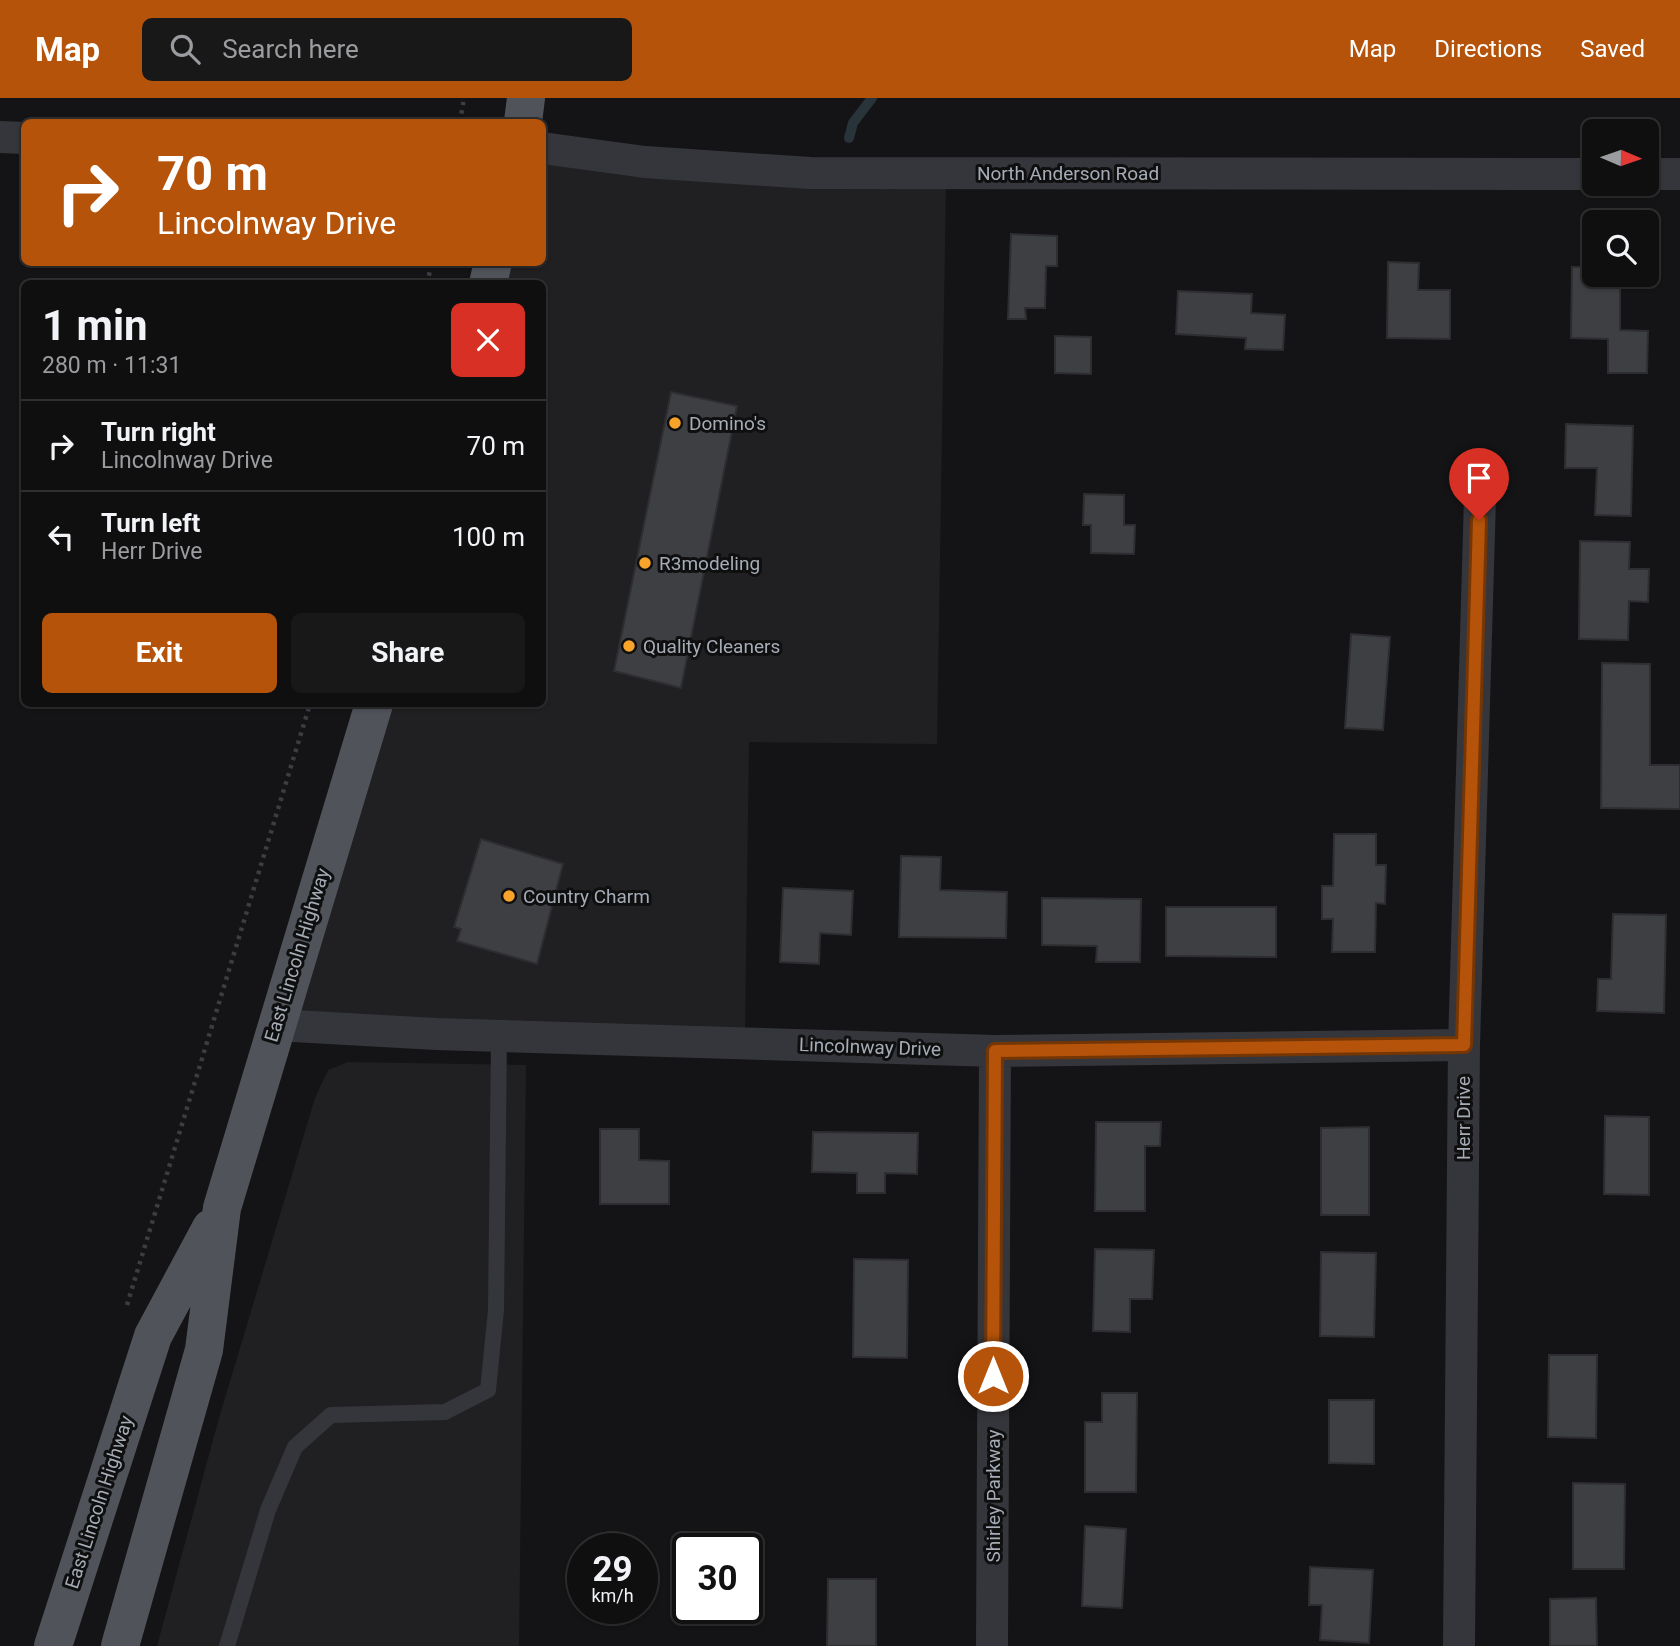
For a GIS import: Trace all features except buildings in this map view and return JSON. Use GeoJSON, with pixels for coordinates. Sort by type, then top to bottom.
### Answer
{"type":"FeatureCollection","features":[{"type":"Feature","properties":{"kind":"main road"},"geometry":{"type":"LineString","coordinates":[[523,119],[526,98]]}},
{"type":"Feature","properties":{"kind":"main road","name":"East Lincoln Highway"},"geometry":{"type":"LineString","coordinates":[[129,1645],[133,1604],[204,1350],[222,1208],[373,707]]}},
{"type":"Feature","properties":{"kind":"main road","name":"East Lincoln Highway"},"geometry":{"type":"LineString","coordinates":[[53,1646],[153,1336],[222,1208]]}},
{"type":"Feature","properties":{"kind":"street"},"geometry":{"type":"LineString","coordinates":[[0,137],[21,138]]}},
{"type":"Feature","properties":{"kind":"street","name":"North Anderson Road"},"geometry":{"type":"LineString","coordinates":[[546,149],[645,162],[810,173],[1582,174]]}},
{"type":"Feature","properties":{"kind":"street"},"geometry":{"type":"LineString","coordinates":[[1659,174],[1680,174]]}},
{"type":"Feature","properties":{"kind":"street","name":"Herr Drive"},"geometry":{"type":"LineString","coordinates":[[1459,1646],[1464,1045],[1480,464]]}},
{"type":"Feature","properties":{"kind":"street","name":"Lincolnway Drive"},"geometry":{"type":"LineString","coordinates":[[275,1025],[499,1036],[995,1051],[1464,1045]]}},
{"type":"Feature","properties":{"kind":"street","name":"Shirley Parkway"},"geometry":{"type":"LineString","coordinates":[[992,1646],[995,1051]]}},
{"type":"Feature","properties":{"kind":"lane"},"geometry":{"type":"LineString","coordinates":[[227,1646],[268,1510],[295,1447],[331,1415],[445,1412],[488,1390],[496,1310],[499,1036]]}},
{"type":"Feature","properties":{"kind":"path"},"geometry":{"type":"LineString","coordinates":[[460,119],[464,98]]}},
{"type":"Feature","properties":{"kind":"path"},"geometry":{"type":"LineString","coordinates":[[125,1311],[309,707]]}},
{"type":"Feature","properties":{"kind":"shaded area"},"geometry":{"type":"Polygon","coordinates":[[[546,157],[946,182],[937,744],[749,742],[745,1034],[284,1019],[381,707],[546,707],[546,280],[497,280],[499,266],[546,266],[546,157]]]}},
{"type":"Feature","properties":{"kind":"shaded area"},"geometry":{"type":"Polygon","coordinates":[[[348,1062],[526,1065],[519,1646],[157,1646],[219,1418],[315,1098],[328,1070],[348,1062]]]}},
{"type":"Feature","properties":{"kind":"waterway"},"geometry":{"type":"LineString","coordinates":[[849,138],[853,123],[872,98]]}},
{"type":"Feature","properties":{"kind":"place","name":"Domino's"},"geometry":{"type":"Point","coordinates":[675,423]}},
{"type":"Feature","properties":{"kind":"place","name":"R3modeling"},"geometry":{"type":"Point","coordinates":[645,563]}},
{"type":"Feature","properties":{"kind":"place","name":"Quality Cleaners"},"geometry":{"type":"Point","coordinates":[629,646]}},
{"type":"Feature","properties":{"kind":"place","name":"Country Charm"},"geometry":{"type":"Point","coordinates":[509,896]}},
{"type":"Feature","properties":{"kind":"route"},"geometry":{"type":"LineString","coordinates":[[993,1376],[995,1051],[1464,1045],[1479,520]]}}]}
